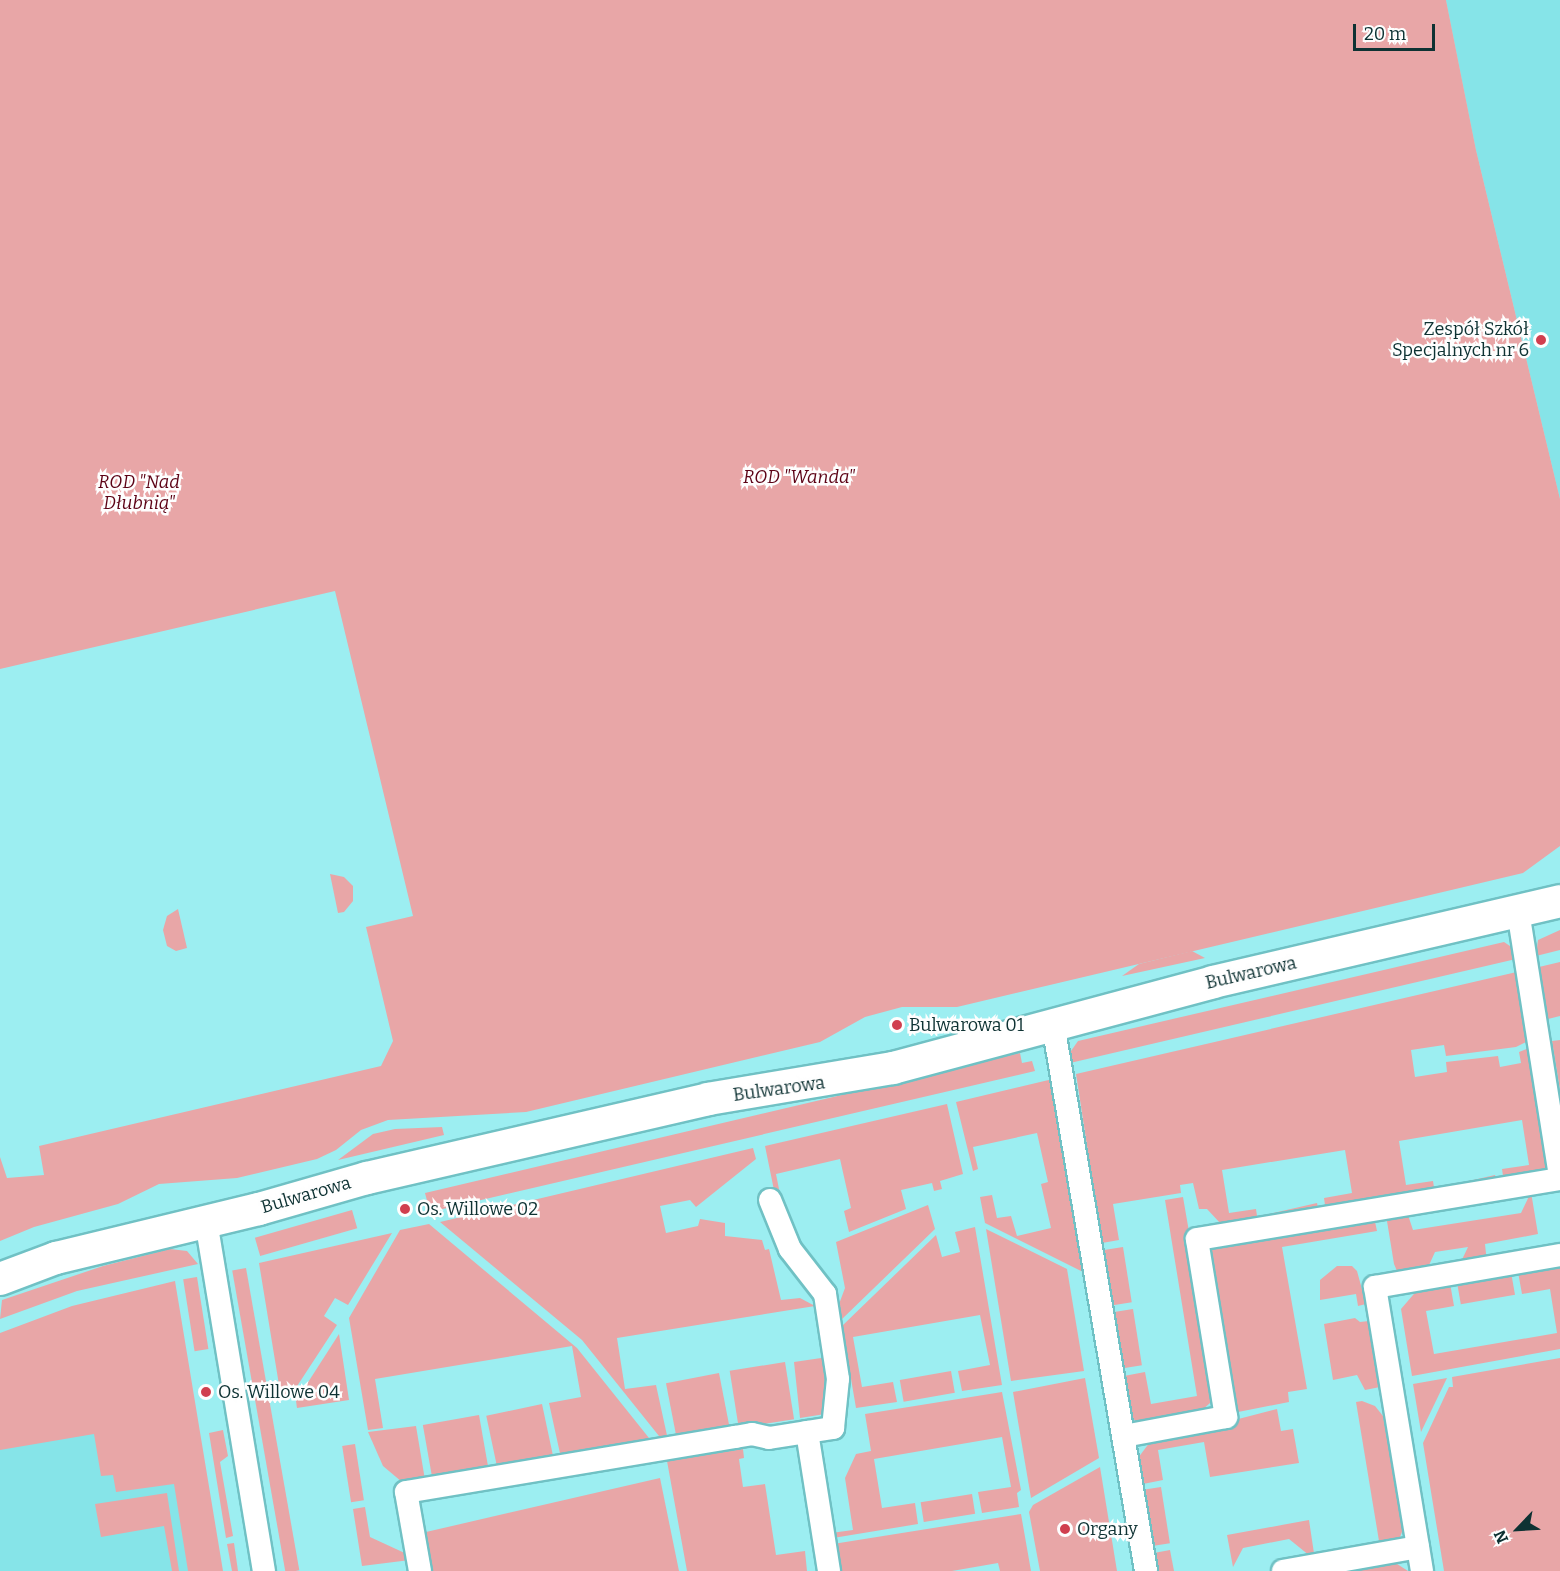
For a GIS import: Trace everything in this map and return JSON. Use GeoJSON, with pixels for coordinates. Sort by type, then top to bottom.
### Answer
{"type":"FeatureCollection","features":[{"type":"Feature","properties":{"kind":"street","name":"Bulwarowa"},"geometry":{"type":"LineString","coordinates":[[0,1279],[56,1258],[367,1178],[708,1099],[837,1080],[893,1068],[1213,982],[1560,901]]}},
{"type":"Feature","properties":{"kind":"street"},"geometry":{"type":"LineString","coordinates":[[1124,1436],[1226,1417],[1197,1239],[1560,1178],[1518,911]]}},
{"type":"Feature","properties":{"kind":"street"},"geometry":{"type":"LineString","coordinates":[[1053,1024],[1146,1571]]}},
{"type":"Feature","properties":{"kind":"street"},"geometry":{"type":"LineString","coordinates":[[420,1571],[406,1492],[744,1435],[769,1438],[833,1428],[838,1379],[825,1294],[790,1249],[770,1200]]}},
{"type":"Feature","properties":{"kind":"street"},"geometry":{"type":"LineString","coordinates":[[206,1221],[264,1571]]}},
{"type":"Feature","properties":{"kind":"street"},"geometry":{"type":"LineString","coordinates":[[1422,1571],[1375,1287],[1560,1255]]}},
{"type":"Feature","properties":{"kind":"street"},"geometry":{"type":"LineString","coordinates":[[807,1432],[829,1571]]}},
{"type":"Feature","properties":{"kind":"street"},"geometry":{"type":"LineString","coordinates":[[1283,1571],[1418,1547]]}},
{"type":"Feature","properties":{"kind":"shaded area","name":"Zespół Szkół Specjalnych nr 6"},"geometry":{"type":"Polygon","coordinates":[[[1446,0],[1560,0],[1560,499],[1476,150],[1446,0]]]}},
{"type":"Feature","properties":{"kind":"shaded area"},"geometry":{"type":"Polygon","coordinates":[[[111,1314],[212,1571],[0,1571],[0,1353],[111,1314]]]}},
{"type":"Feature","properties":{"kind":"green space","name":"ROD \"Wanda\""},"geometry":{"type":"Polygon","coordinates":[[[0,0],[1446,0],[1476,150],[1560,499],[1560,846],[1523,873],[957,1007],[902,1007],[865,1017],[820,1042],[526,1112],[388,1120],[361,1130],[336,1150],[317,1159],[237,1178],[159,1184],[118,1204],[34,1227],[0,1241],[0,1157],[7,1178],[44,1175],[39,1146],[381,1066],[393,1041],[366,927],[413,916],[335,591],[0,669],[0,0]]]}},
{"type":"Feature","properties":{"kind":"green space"},"geometry":{"type":"Polygon","coordinates":[[[330,874],[344,877],[353,886],[353,901],[344,912],[338,913],[330,874]]]}},
{"type":"Feature","properties":{"kind":"green space"},"geometry":{"type":"Polygon","coordinates":[[[178,909],[187,948],[176,951],[167,946],[163,930],[167,916],[178,909]]]}},
{"type":"Feature","properties":{"kind":"green space"},"geometry":{"type":"Polygon","coordinates":[[[1560,930],[1560,950],[1536,956],[1538,940],[1560,930]]]}},
{"type":"Feature","properties":{"kind":"green space"},"geometry":{"type":"Polygon","coordinates":[[[1504,942],[1513,948],[1516,959],[1070,1063],[1071,1051],[1078,1041],[1504,942]]]}},
{"type":"Feature","properties":{"kind":"green space"},"geometry":{"type":"Polygon","coordinates":[[[1192,951],[1205,958],[1122,976],[1139,964],[1192,951]]]}},
{"type":"Feature","properties":{"kind":"green space"},"geometry":{"type":"Polygon","coordinates":[[[1560,962],[1560,1016],[1548,1019],[1539,967],[1560,962]]]}},
{"type":"Feature","properties":{"kind":"green space"},"geometry":{"type":"Polygon","coordinates":[[[1521,971],[1532,1039],[1516,1047],[1446,1056],[1444,1045],[1411,1050],[1415,1077],[1447,1072],[1446,1062],[1498,1056],[1500,1067],[1521,1063],[1519,1052],[1534,1046],[1551,1165],[1545,1174],[1504,1183],[1502,1169],[1529,1165],[1522,1120],[1399,1141],[1406,1185],[1433,1181],[1435,1194],[1326,1212],[1324,1198],[1352,1193],[1345,1150],[1222,1170],[1229,1213],[1256,1209],[1258,1223],[1221,1224],[1207,1209],[1199,1209],[1193,1183],[1180,1185],[1181,1193],[1113,1204],[1119,1240],[1102,1243],[1076,1074],[1521,971]]]}},
{"type":"Feature","properties":{"kind":"green space"},"geometry":{"type":"Polygon","coordinates":[[[1560,1040],[1560,1090],[1552,1041],[1560,1040]]]}},
{"type":"Feature","properties":{"kind":"green space"},"geometry":{"type":"Polygon","coordinates":[[[1020,1053],[1022,1063],[1032,1061],[1035,1071],[430,1212],[425,1193],[1020,1053]]]}},
{"type":"Feature","properties":{"kind":"green space"},"geometry":{"type":"Polygon","coordinates":[[[1057,1078],[1089,1275],[985,1223],[980,1197],[992,1195],[997,1218],[1011,1216],[1017,1236],[1051,1228],[1041,1184],[1048,1182],[1037,1133],[973,1147],[978,1169],[973,1171],[956,1102],[1057,1078]]]}},
{"type":"Feature","properties":{"kind":"green space"},"geometry":{"type":"Polygon","coordinates":[[[947,1104],[963,1174],[940,1181],[942,1189],[934,1191],[932,1183],[901,1190],[906,1209],[849,1232],[844,1211],[851,1208],[840,1159],[776,1174],[781,1199],[776,1200],[765,1146],[947,1104]]]}},
{"type":"Feature","properties":{"kind":"green space"},"geometry":{"type":"Polygon","coordinates":[[[442,1127],[444,1135],[338,1160],[373,1134],[395,1129],[442,1127]]]}},
{"type":"Feature","properties":{"kind":"green space"},"geometry":{"type":"Polygon","coordinates":[[[753,1148],[756,1159],[696,1207],[690,1200],[660,1206],[666,1233],[698,1226],[700,1219],[725,1223],[725,1236],[762,1240],[765,1250],[769,1249],[781,1300],[800,1298],[815,1306],[617,1338],[625,1389],[656,1385],[668,1440],[663,1441],[582,1340],[440,1222],[753,1148]]]}},
{"type":"Feature","properties":{"kind":"green space"},"geometry":{"type":"Polygon","coordinates":[[[1495,1175],[1497,1184],[1443,1196],[1441,1187],[1495,1175]]]}},
{"type":"Feature","properties":{"kind":"green space"},"geometry":{"type":"Polygon","coordinates":[[[1531,1192],[1538,1234],[1485,1244],[1487,1263],[1458,1268],[1468,1247],[1435,1252],[1425,1274],[1400,1278],[1394,1264],[1386,1215],[1407,1212],[1413,1230],[1521,1213],[1531,1192]]]}},
{"type":"Feature","properties":{"kind":"green space"},"geometry":{"type":"Polygon","coordinates":[[[1183,1197],[1216,1388],[1210,1403],[1200,1412],[1139,1424],[1131,1417],[1124,1376],[1145,1372],[1151,1404],[1197,1396],[1165,1200],[1183,1197]]]}},
{"type":"Feature","properties":{"kind":"green space"},"geometry":{"type":"Polygon","coordinates":[[[1317,1203],[1319,1212],[1266,1224],[1264,1215],[1317,1203]]]}},
{"type":"Feature","properties":{"kind":"green space"},"geometry":{"type":"Polygon","coordinates":[[[928,1205],[935,1229],[841,1320],[839,1304],[845,1288],[836,1242],[928,1205]]]}},
{"type":"Feature","properties":{"kind":"green space"},"geometry":{"type":"Polygon","coordinates":[[[352,1210],[357,1228],[260,1256],[255,1238],[352,1210]]]}},
{"type":"Feature","properties":{"kind":"green space"},"geometry":{"type":"Polygon","coordinates":[[[1374,1217],[1377,1231],[1282,1247],[1307,1389],[1288,1392],[1289,1402],[1233,1413],[1208,1255],[1211,1249],[1216,1244],[1374,1217]]]}},
{"type":"Feature","properties":{"kind":"green space"},"geometry":{"type":"Polygon","coordinates":[[[429,1224],[577,1348],[653,1443],[561,1458],[549,1403],[581,1397],[572,1346],[375,1379],[383,1428],[368,1430],[349,1318],[400,1230],[429,1224]]]}},
{"type":"Feature","properties":{"kind":"green space"},"geometry":{"type":"Polygon","coordinates":[[[975,1227],[1002,1385],[962,1391],[958,1371],[990,1365],[980,1315],[853,1337],[862,1387],[893,1382],[897,1402],[856,1408],[842,1326],[936,1235],[942,1257],[960,1252],[955,1232],[975,1227]]]}},
{"type":"Feature","properties":{"kind":"green space"},"geometry":{"type":"Polygon","coordinates":[[[986,1229],[1067,1269],[1084,1371],[1011,1381],[986,1229]]]}},
{"type":"Feature","properties":{"kind":"green space"},"geometry":{"type":"Polygon","coordinates":[[[392,1233],[348,1305],[335,1298],[324,1316],[337,1325],[288,1400],[281,1397],[259,1263],[392,1233]]]}},
{"type":"Feature","properties":{"kind":"green space"},"geometry":{"type":"Polygon","coordinates":[[[1123,1247],[1132,1302],[1113,1305],[1104,1250],[1123,1247]]]}},
{"type":"Feature","properties":{"kind":"green space"},"geometry":{"type":"Polygon","coordinates":[[[170,1249],[187,1251],[198,1264],[77,1291],[0,1319],[2,1300],[103,1266],[170,1249]]]}},
{"type":"Feature","properties":{"kind":"green space"},"geometry":{"type":"Polygon","coordinates":[[[1560,1265],[1560,1349],[1412,1376],[1401,1309],[1419,1288],[1450,1283],[1454,1306],[1426,1311],[1434,1354],[1557,1333],[1550,1289],[1522,1294],[1518,1272],[1560,1265]]]}},
{"type":"Feature","properties":{"kind":"green space"},"geometry":{"type":"Polygon","coordinates":[[[1337,1266],[1352,1266],[1357,1271],[1366,1304],[1358,1306],[1356,1294],[1320,1300],[1320,1280],[1337,1266]]]}},
{"type":"Feature","properties":{"kind":"green space"},"geometry":{"type":"Polygon","coordinates":[[[246,1268],[299,1570],[285,1571],[232,1270],[246,1268]]]}},
{"type":"Feature","properties":{"kind":"green space"},"geometry":{"type":"Polygon","coordinates":[[[1511,1272],[1515,1295],[1461,1304],[1457,1282],[1511,1272]]]}},
{"type":"Feature","properties":{"kind":"green space"},"geometry":{"type":"Polygon","coordinates":[[[197,1277],[208,1349],[195,1351],[183,1279],[197,1277]]]}},
{"type":"Feature","properties":{"kind":"green space"},"geometry":{"type":"Polygon","coordinates":[[[175,1281],[223,1571],[188,1571],[174,1484],[116,1492],[113,1475],[101,1476],[94,1434],[0,1450],[0,1333],[72,1306],[175,1281]]]}},
{"type":"Feature","properties":{"kind":"green space"},"geometry":{"type":"Polygon","coordinates":[[[1133,1309],[1142,1365],[1123,1368],[1114,1312],[1133,1309]]]}},
{"type":"Feature","properties":{"kind":"green space"},"geometry":{"type":"Polygon","coordinates":[[[1355,1318],[1360,1322],[1369,1321],[1380,1387],[1365,1390],[1357,1375],[1333,1380],[1324,1324],[1355,1318]]]}},
{"type":"Feature","properties":{"kind":"green space"},"geometry":{"type":"Polygon","coordinates":[[[339,1334],[349,1400],[297,1408],[296,1401],[339,1334]]]}},
{"type":"Feature","properties":{"kind":"green space"},"geometry":{"type":"Polygon","coordinates":[[[828,1357],[825,1414],[800,1418],[794,1362],[828,1357]]]}},
{"type":"Feature","properties":{"kind":"green space"},"geometry":{"type":"Polygon","coordinates":[[[1560,1358],[1560,1571],[1444,1571],[1423,1443],[1449,1387],[1453,1387],[1452,1377],[1560,1358]]]}},
{"type":"Feature","properties":{"kind":"green space"},"geometry":{"type":"Polygon","coordinates":[[[785,1362],[794,1419],[739,1428],[730,1371],[785,1362]]]}},
{"type":"Feature","properties":{"kind":"green space"},"geometry":{"type":"Polygon","coordinates":[[[951,1371],[955,1393],[904,1402],[900,1380],[951,1371]]]}},
{"type":"Feature","properties":{"kind":"green space"},"geometry":{"type":"Polygon","coordinates":[[[719,1373],[730,1430],[677,1440],[666,1383],[719,1373]]]}},
{"type":"Feature","properties":{"kind":"green space"},"geometry":{"type":"Polygon","coordinates":[[[1085,1378],[1099,1458],[1031,1498],[1013,1392],[1085,1378]]]}},
{"type":"Feature","properties":{"kind":"green space"},"geometry":{"type":"Polygon","coordinates":[[[1447,1378],[1421,1432],[1413,1384],[1447,1378]]]}},
{"type":"Feature","properties":{"kind":"green space"},"geometry":{"type":"Polygon","coordinates":[[[1002,1392],[1021,1490],[1017,1493],[1019,1507],[982,1513],[978,1492],[1011,1487],[1002,1437],[874,1459],[882,1508],[915,1503],[918,1524],[833,1538],[831,1533],[853,1530],[845,1478],[856,1454],[871,1451],[865,1414],[1002,1392]]]}},
{"type":"Feature","properties":{"kind":"green space"},"geometry":{"type":"Polygon","coordinates":[[[1362,1401],[1375,1406],[1383,1416],[1403,1529],[1399,1540],[1380,1547],[1356,1402],[1362,1401]]]}},
{"type":"Feature","properties":{"kind":"green space"},"geometry":{"type":"Polygon","coordinates":[[[542,1404],[554,1459],[498,1471],[486,1416],[542,1404]]]}},
{"type":"Feature","properties":{"kind":"green space"},"geometry":{"type":"Polygon","coordinates":[[[1277,1409],[1281,1431],[1293,1429],[1299,1463],[1210,1477],[1204,1442],[1158,1450],[1163,1480],[1143,1484],[1138,1458],[1150,1442],[1277,1409]]]}},
{"type":"Feature","properties":{"kind":"green space"},"geometry":{"type":"Polygon","coordinates":[[[479,1415],[489,1470],[433,1480],[423,1425],[479,1415]]]}},
{"type":"Feature","properties":{"kind":"green space"},"geometry":{"type":"Polygon","coordinates":[[[416,1426],[425,1480],[402,1482],[383,1466],[368,1432],[416,1426]]]}},
{"type":"Feature","properties":{"kind":"green space"},"geometry":{"type":"Polygon","coordinates":[[[223,1430],[228,1456],[220,1462],[233,1536],[226,1538],[209,1433],[223,1430]]]}},
{"type":"Feature","properties":{"kind":"green space"},"geometry":{"type":"Polygon","coordinates":[[[355,1444],[364,1500],[351,1502],[342,1446],[355,1444]]]}},
{"type":"Feature","properties":{"kind":"green space"},"geometry":{"type":"Polygon","coordinates":[[[743,1449],[744,1458],[739,1459],[743,1487],[765,1484],[776,1555],[805,1551],[807,1571],[687,1571],[667,1461],[743,1449]]]}},
{"type":"Feature","properties":{"kind":"green space"},"geometry":{"type":"Polygon","coordinates":[[[1100,1467],[1117,1571],[1040,1571],[1029,1512],[1033,1505],[1100,1467]]]}},
{"type":"Feature","properties":{"kind":"green space"},"geometry":{"type":"Polygon","coordinates":[[[660,1478],[679,1571],[432,1571],[426,1532],[660,1478]]]}},
{"type":"Feature","properties":{"kind":"green space"},"geometry":{"type":"Polygon","coordinates":[[[1161,1487],[1170,1543],[1152,1546],[1143,1490],[1161,1487]]]}},
{"type":"Feature","properties":{"kind":"green space"},"geometry":{"type":"Polygon","coordinates":[[[167,1493],[179,1571],[172,1571],[164,1526],[101,1537],[95,1504],[167,1493]]]}},
{"type":"Feature","properties":{"kind":"green space"},"geometry":{"type":"Polygon","coordinates":[[[972,1494],[975,1514],[924,1522],[921,1502],[972,1494]]]}},
{"type":"Feature","properties":{"kind":"green space"},"geometry":{"type":"Polygon","coordinates":[[[365,1507],[370,1537],[409,1555],[410,1560],[362,1566],[353,1509],[365,1507]]]}},
{"type":"Feature","properties":{"kind":"green space"},"geometry":{"type":"Polygon","coordinates":[[[1021,1514],[1031,1571],[1000,1571],[998,1563],[952,1571],[837,1571],[833,1544],[1021,1514]]]}},
{"type":"Feature","properties":{"kind":"green space"},"geometry":{"type":"Polygon","coordinates":[[[1309,1520],[1315,1560],[1289,1539],[1243,1548],[1233,1567],[1227,1535],[1309,1520]]]}},
{"type":"Feature","properties":{"kind":"green space"},"geometry":{"type":"Polygon","coordinates":[[[234,1543],[238,1571],[232,1571],[227,1544],[234,1543]]]}},
{"type":"Feature","properties":{"kind":"green space"},"geometry":{"type":"Polygon","coordinates":[[[1170,1550],[1174,1571],[1156,1571],[1154,1553],[1170,1550]]]}},
{"type":"Feature","properties":{"kind":"green space"},"geometry":{"type":"Polygon","coordinates":[[[1394,1562],[1408,1571],[1345,1571],[1394,1562]]]}},
{"type":"Feature","properties":{"kind":"place","name":"Zespół Szkół Specjalnych nr 6"},"geometry":{"type":"Point","coordinates":[1541,340]}},
{"type":"Feature","properties":{"kind":"place","name":"Bulwarowa 01"},"geometry":{"type":"Point","coordinates":[897,1025]}},
{"type":"Feature","properties":{"kind":"place","name":"Os. Willowe 02"},"geometry":{"type":"Point","coordinates":[405,1209]}},
{"type":"Feature","properties":{"kind":"place","name":"Os. Willowe 04"},"geometry":{"type":"Point","coordinates":[206,1392]}},
{"type":"Feature","properties":{"kind":"place","name":"Organy"},"geometry":{"type":"Point","coordinates":[1065,1529]}},
{"type":"Feature","properties":{"kind":"park label","name":"ROD \"Nad Dłubnią\""},"geometry":{"type":"Point","coordinates":[139,493]}}]}
